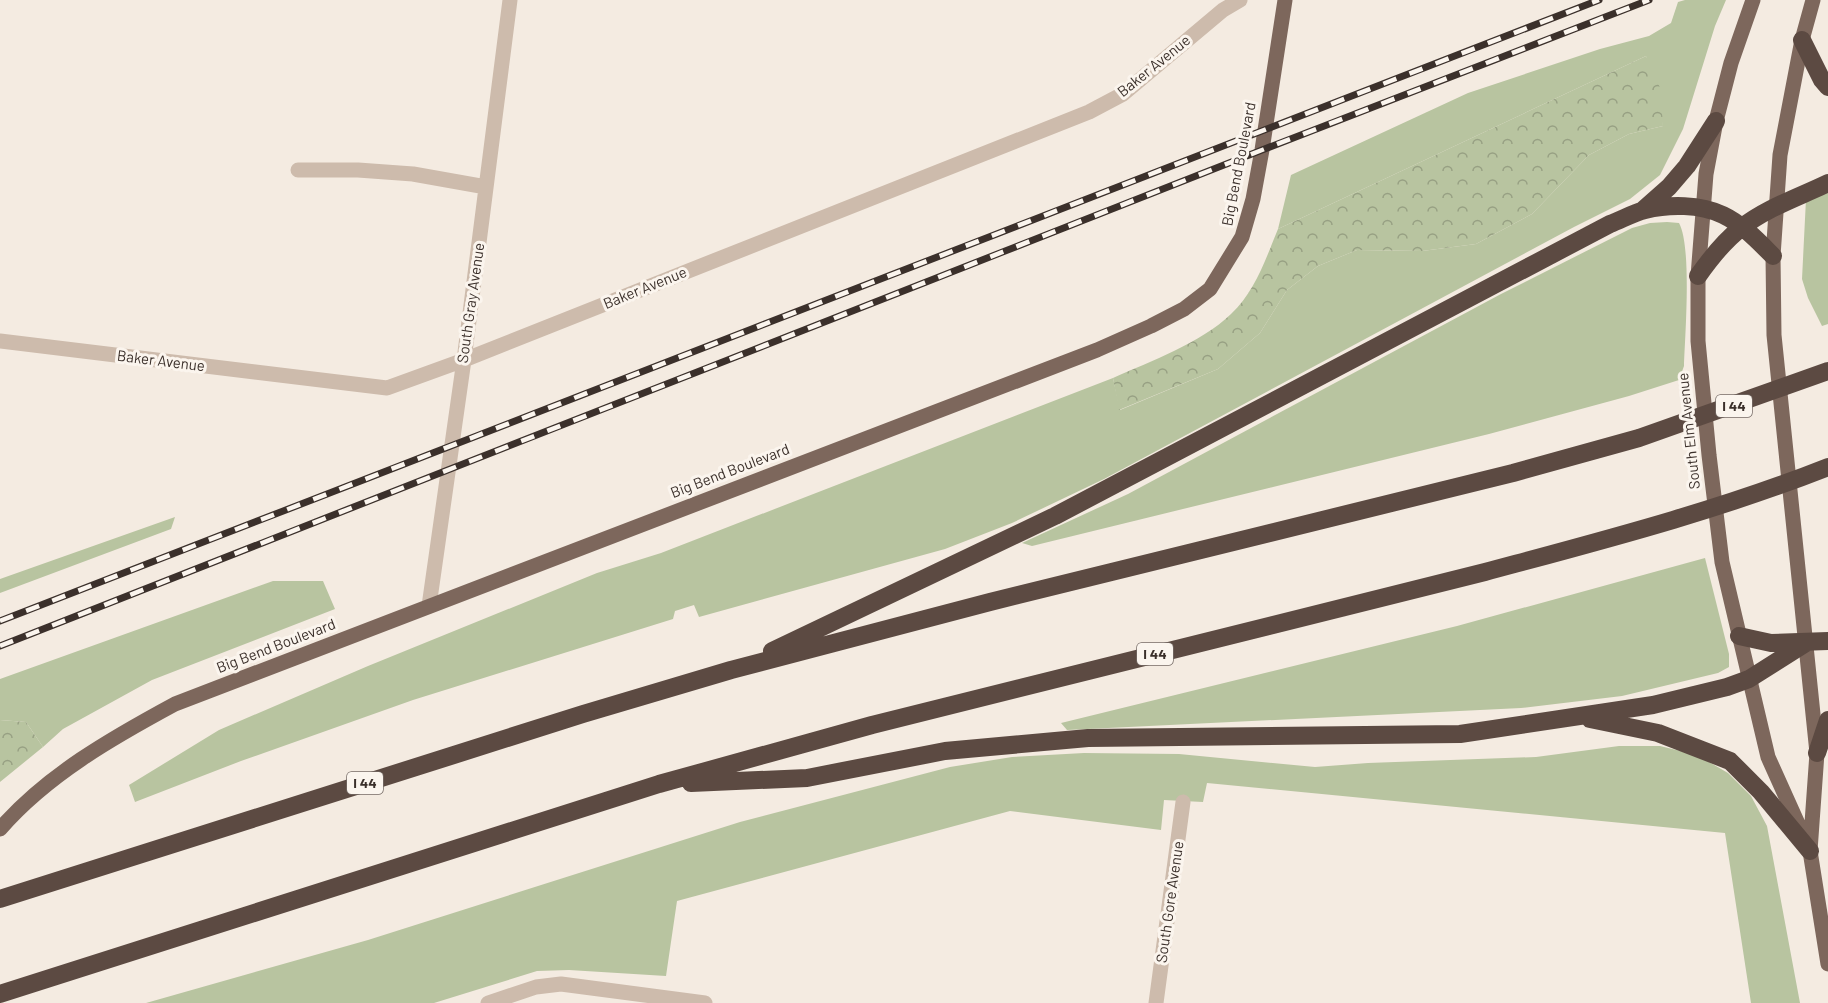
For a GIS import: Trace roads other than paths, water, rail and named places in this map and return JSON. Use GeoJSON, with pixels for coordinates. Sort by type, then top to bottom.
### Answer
{"type":"FeatureCollection","features":[{"type":"Feature","properties":{"kind":"highway"},"geometry":{"type":"LineString","coordinates":[[1802,40],[1822,80],[1828,87]]}},
{"type":"Feature","properties":{"kind":"highway"},"geometry":{"type":"LineString","coordinates":[[1643,210],[1669,188],[1687,166],[1716,121]]}},
{"type":"Feature","properties":{"kind":"highway"},"geometry":{"type":"LineString","coordinates":[[1698,276],[1716,252],[1741,227],[1828,183]]}},
{"type":"Feature","properties":{"kind":"highway"},"geometry":{"type":"LineString","coordinates":[[730,670],[1055,516],[1610,224],[1643,210],[1672,206],[1702,208],[1723,214],[1751,234],[1773,256]]}},
{"type":"Feature","properties":{"kind":"highway","name":"I 44"},"geometry":{"type":"LineString","coordinates":[[0,899],[561,720],[730,670],[1001,599],[1513,473],[1708,416],[1828,371]]}},
{"type":"Feature","properties":{"kind":"highway","name":"I 44"},"geometry":{"type":"LineString","coordinates":[[0,994],[659,784],[872,724],[1463,578],[1651,527],[1731,502],[1828,467]]}},
{"type":"Feature","properties":{"kind":"highway"},"geometry":{"type":"LineString","coordinates":[[1739,636],[1771,643],[1828,641]]}},
{"type":"Feature","properties":{"kind":"highway"},"geometry":{"type":"LineString","coordinates":[[659,784],[807,778],[945,751],[1088,738],[1460,734],[1653,705],[1727,687],[1749,679],[1806,643]]}},
{"type":"Feature","properties":{"kind":"highway"},"geometry":{"type":"LineString","coordinates":[[1576,717],[1658,733],[1730,761],[1761,792],[1810,851]]}},
{"type":"Feature","properties":{"kind":"highway"},"geometry":{"type":"LineString","coordinates":[[1817,753],[1828,720]]}},
{"type":"Feature","properties":{"kind":"main road","name":"Big Bend Boulevard"},"geometry":{"type":"LineString","coordinates":[[0,829],[18,808],[88,754],[129,728],[175,704],[1096,350],[1184,309],[1210,289],[1242,237],[1253,199],[1262,150],[1285,0]]}},
{"type":"Feature","properties":{"kind":"main road","name":"South Elm Avenue"},"geometry":{"type":"LineString","coordinates":[[1753,0],[1731,63],[1716,121],[1706,174],[1698,276],[1698,340],[1722,562],[1768,757],[1810,851]]}},
{"type":"Feature","properties":{"kind":"main road","name":"South Elm Avenue"},"geometry":{"type":"LineString","coordinates":[[1813,0],[1802,40],[1780,155],[1773,256],[1774,335],[1817,753],[1810,851],[1828,964]]}},
{"type":"Feature","properties":{"kind":"street","name":"South Gray Avenue"},"geometry":{"type":"LineString","coordinates":[[429,606],[464,360],[510,0]]}},
{"type":"Feature","properties":{"kind":"street","name":"Baker Avenue"},"geometry":{"type":"LineString","coordinates":[[0,341],[387,388],[464,360],[1089,112],[1123,94],[1223,10],[1240,0]]}},
{"type":"Feature","properties":{"kind":"street"},"geometry":{"type":"LineString","coordinates":[[298,170],[402,173],[486,186]]}},
{"type":"Feature","properties":{"kind":"street","name":"South Gore Avenue"},"geometry":{"type":"LineString","coordinates":[[1156,1003],[1183,802]]}},
{"type":"Feature","properties":{"kind":"street"},"geometry":{"type":"LineString","coordinates":[[488,1003],[536,987],[561,984],[705,1003]]}},
{"type":"Feature","properties":{"kind":"railway"},"geometry":{"type":"LineString","coordinates":[[0,621],[1599,0]]}},
{"type":"Feature","properties":{"kind":"railway"},"geometry":{"type":"LineString","coordinates":[[0,646],[1649,0]]}}]}
